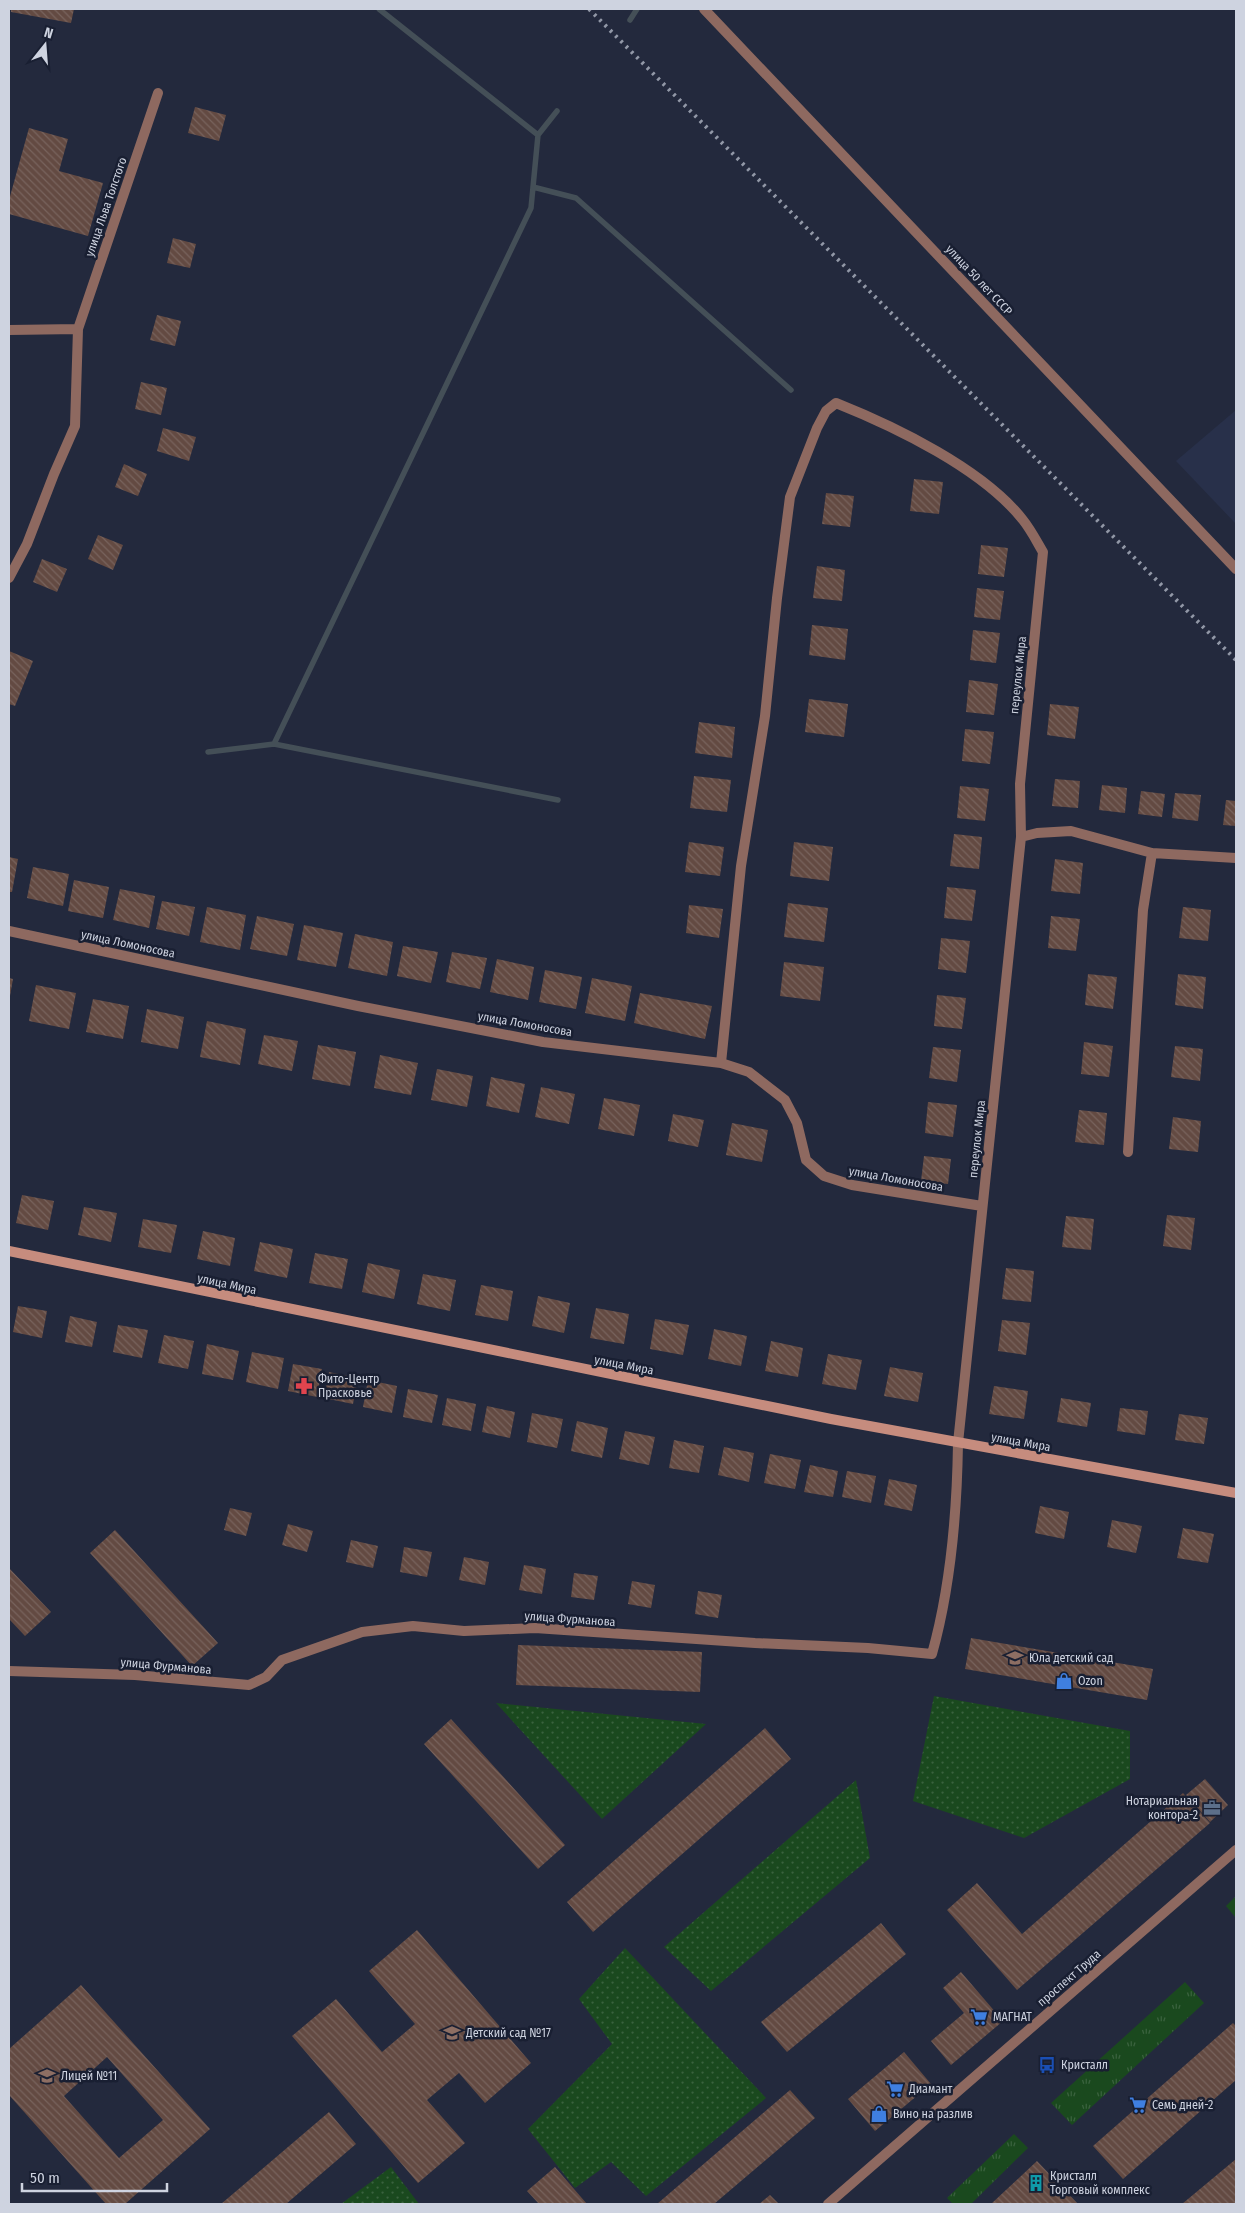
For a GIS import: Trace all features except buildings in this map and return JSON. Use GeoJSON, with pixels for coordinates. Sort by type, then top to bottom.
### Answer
{"type":"FeatureCollection","features":[{"type":"Feature","properties":{"kind":"main road","name":"улица Мира"},"geometry":{"type":"LineString","coordinates":[[9,1251],[831,1419],[1236,1493]]}},
{"type":"Feature","properties":{"kind":"street","name":"улица 50 лет СССР"},"geometry":{"type":"LineString","coordinates":[[704,9],[1236,569]]}},
{"type":"Feature","properties":{"kind":"street","name":"улица Льва Толстого"},"geometry":{"type":"LineString","coordinates":[[9,578],[27,544],[75,426],[78,329],[158,93]]}},
{"type":"Feature","properties":{"kind":"street"},"geometry":{"type":"LineString","coordinates":[[9,330],[78,329]]}},
{"type":"Feature","properties":{"kind":"street","name":"переулок Мира"},"geometry":{"type":"LineString","coordinates":[[720,1063],[741,866],[765,716],[790,497],[817,428],[826,411],[836,403],[898,431],[940,453],[997,492],[1023,520],[1043,552],[1020,784],[1021,837],[958,1443]]}},
{"type":"Feature","properties":{"kind":"street"},"geometry":{"type":"LineString","coordinates":[[1021,837],[1038,833],[1071,831],[1152,853],[1236,858]]}},
{"type":"Feature","properties":{"kind":"street"},"geometry":{"type":"LineString","coordinates":[[1128,1152],[1143,910],[1152,853]]}},
{"type":"Feature","properties":{"kind":"street","name":"улица Ломоносова"},"geometry":{"type":"LineString","coordinates":[[9,931],[348,1004],[543,1042],[720,1063],[749,1072],[785,1100],[798,1123],[806,1160],[824,1176],[852,1185],[982,1206]]}},
{"type":"Feature","properties":{"kind":"street","name":"улица Фурманова"},"geometry":{"type":"LineString","coordinates":[[9,1671],[135,1675],[249,1686],[266,1678],[282,1660],[362,1632],[413,1626],[464,1631],[535,1628],[755,1643],[868,1648],[932,1654],[940,1624],[957,1497],[958,1443]]}},
{"type":"Feature","properties":{"kind":"street","name":"проспект Труда"},"geometry":{"type":"LineString","coordinates":[[828,2204],[1236,1850]]}},
{"type":"Feature","properties":{"kind":"shaded area"},"geometry":{"type":"Polygon","coordinates":[[[1236,410],[1236,524],[1176,461],[1236,410]]]}},
{"type":"Feature","properties":{"kind":"green space"},"geometry":{"type":"Polygon","coordinates":[[[934,1696],[1130,1731],[1130,1779],[1024,1838],[913,1801],[934,1696]]]}},
{"type":"Feature","properties":{"kind":"green space"},"geometry":{"type":"Polygon","coordinates":[[[496,1703],[706,1724],[602,1819],[496,1703]]]}},
{"type":"Feature","properties":{"kind":"green space"},"geometry":{"type":"Polygon","coordinates":[[[856,1780],[870,1858],[711,1991],[664,1947],[856,1780]]]}},
{"type":"Feature","properties":{"kind":"green space"},"geometry":{"type":"Polygon","coordinates":[[[1236,1896],[1236,1918],[1226,1906],[1236,1896]]]}},
{"type":"Feature","properties":{"kind":"green space"},"geometry":{"type":"Polygon","coordinates":[[[625,1948],[766,2098],[646,2196],[611,2162],[575,2188],[528,2129],[612,2044],[579,1999],[625,1948]]]}},
{"type":"Feature","properties":{"kind":"green space"},"geometry":{"type":"Polygon","coordinates":[[[1185,1982],[1204,2003],[1072,2125],[1051,2103],[1185,1982]]]}},
{"type":"Feature","properties":{"kind":"green space"},"geometry":{"type":"Polygon","coordinates":[[[1014,2134],[1028,2148],[971,2204],[953,2204],[947,2198],[1014,2134]]]}},
{"type":"Feature","properties":{"kind":"green space"},"geometry":{"type":"Polygon","coordinates":[[[391,2167],[419,2204],[341,2204],[391,2167]]]}},
{"type":"Feature","properties":{"kind":"waterway"},"geometry":{"type":"LineString","coordinates":[[379,9],[538,135]]}},
{"type":"Feature","properties":{"kind":"waterway"},"geometry":{"type":"LineString","coordinates":[[630,20],[637,9]]}},
{"type":"Feature","properties":{"kind":"waterway"},"geometry":{"type":"LineString","coordinates":[[274,744],[531,208],[538,135],[557,111]]}},
{"type":"Feature","properties":{"kind":"waterway"},"geometry":{"type":"LineString","coordinates":[[533,187],[576,198],[791,390]]}},
{"type":"Feature","properties":{"kind":"waterway"},"geometry":{"type":"LineString","coordinates":[[208,752],[274,744],[558,800]]}},
{"type":"Feature","properties":{"kind":"railway"},"geometry":{"type":"LineString","coordinates":[[589,9],[1236,660]]}},
{"type":"Feature","properties":{"kind":"place","name":"Фито-Центр Прасковье"},"geometry":{"type":"Point","coordinates":[304,1386]}},
{"type":"Feature","properties":{"kind":"place","name":"Юла детский сад"},"geometry":{"type":"Point","coordinates":[1015,1658]}},
{"type":"Feature","properties":{"kind":"place","name":"Ozon"},"geometry":{"type":"Point","coordinates":[1064,1681]}},
{"type":"Feature","properties":{"kind":"place","name":"Нотариальная контора-2"},"geometry":{"type":"Point","coordinates":[1212,1808]}},
{"type":"Feature","properties":{"kind":"place","name":"МАГНАТ"},"geometry":{"type":"Point","coordinates":[979,2017]}},
{"type":"Feature","properties":{"kind":"place","name":"Детский сад №17"},"geometry":{"type":"Point","coordinates":[452,2033]}},
{"type":"Feature","properties":{"kind":"place","name":"Кристалл"},"geometry":{"type":"Point","coordinates":[1047,2065]}},
{"type":"Feature","properties":{"kind":"place","name":"Лицей №11"},"geometry":{"type":"Point","coordinates":[47,2076]}},
{"type":"Feature","properties":{"kind":"place","name":"Диамант"},"geometry":{"type":"Point","coordinates":[895,2089]}},
{"type":"Feature","properties":{"kind":"place","name":"Семь дней-2"},"geometry":{"type":"Point","coordinates":[1138,2105]}},
{"type":"Feature","properties":{"kind":"place","name":"Вино на разлив"},"geometry":{"type":"Point","coordinates":[879,2114]}},
{"type":"Feature","properties":{"kind":"place","name":"Кристалл Торговый комплекс"},"geometry":{"type":"Point","coordinates":[1036,2183]}}]}
